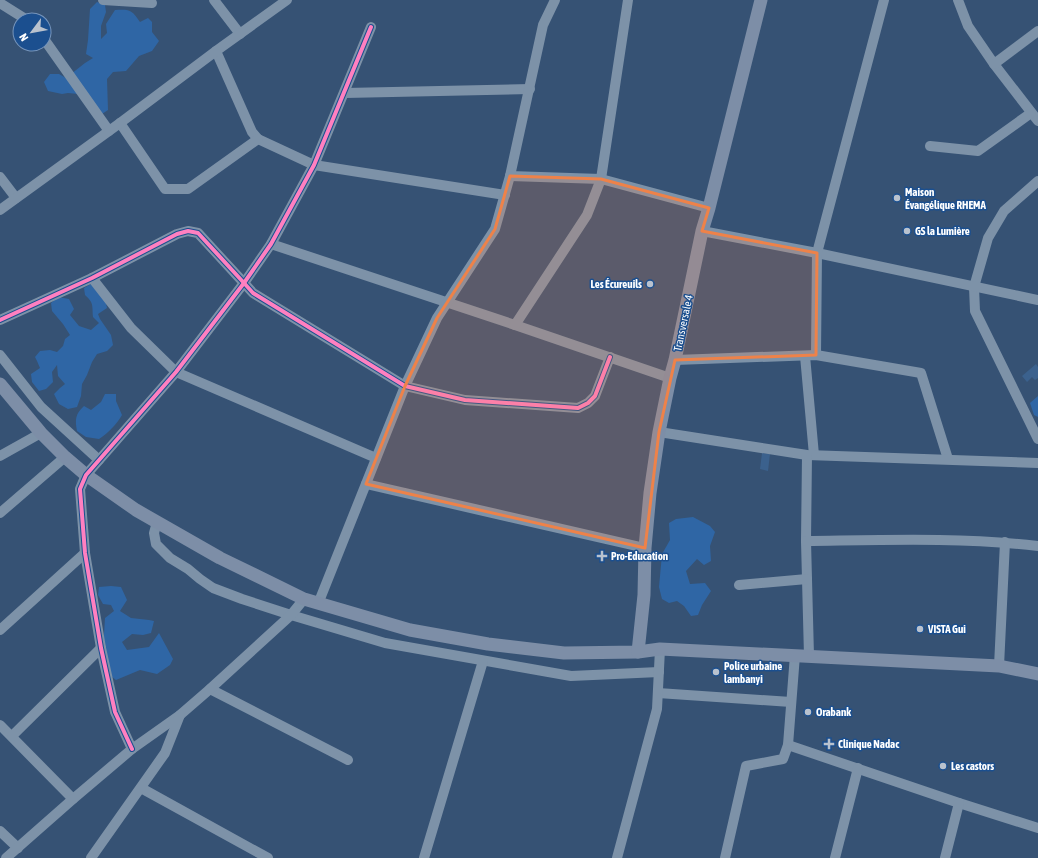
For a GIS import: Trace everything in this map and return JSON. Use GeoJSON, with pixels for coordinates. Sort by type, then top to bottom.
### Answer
{"type":"FeatureCollection","features":[{"type":"Feature","properties":{"kind":"main road","name":"Transversale 4"},"geometry":{"type":"LineString","coordinates":[[638,652],[644,596],[645,548],[650,494],[659,432],[702,231],[761,0]]}},
{"type":"Feature","properties":{"kind":"main road"},"geometry":{"type":"LineString","coordinates":[[0,384],[41,433],[65,457],[86,475],[136,510],[220,558],[304,599],[410,630],[488,644],[564,653],[638,652],[660,649],[796,655],[999,666],[1038,674]]}},
{"type":"Feature","properties":{"kind":"street"},"geometry":{"type":"LineString","coordinates":[[103,0],[152,3]]}},
{"type":"Feature","properties":{"kind":"street"},"geometry":{"type":"LineString","coordinates":[[214,0],[240,34]]}},
{"type":"Feature","properties":{"kind":"street"},"geometry":{"type":"LineString","coordinates":[[0,210],[287,0]]}},
{"type":"Feature","properties":{"kind":"street"},"geometry":{"type":"LineString","coordinates":[[318,604],[405,386],[437,318],[495,229],[510,176],[544,25],[555,0]]}},
{"type":"Feature","properties":{"kind":"street"},"geometry":{"type":"LineString","coordinates":[[515,325],[588,215],[601,180],[628,0]]}},
{"type":"Feature","properties":{"kind":"street"},"geometry":{"type":"LineString","coordinates":[[816,355],[817,253],[884,0]]}},
{"type":"Feature","properties":{"kind":"street"},"geometry":{"type":"LineString","coordinates":[[958,0],[968,26],[994,64],[1038,122]]}},
{"type":"Feature","properties":{"kind":"street"},"geometry":{"type":"LineString","coordinates":[[0,3],[14,12]]}},
{"type":"Feature","properties":{"kind":"street"},"geometry":{"type":"LineString","coordinates":[[132,749],[115,712],[101,648],[85,552],[80,489],[86,475],[176,372],[244,283],[271,244],[314,165],[371,27]]}},
{"type":"Feature","properties":{"kind":"street"},"geometry":{"type":"LineString","coordinates":[[994,64],[1038,31]]}},
{"type":"Feature","properties":{"kind":"street"},"geometry":{"type":"LineString","coordinates":[[52,50],[109,131]]}},
{"type":"Feature","properties":{"kind":"street"},"geometry":{"type":"LineString","coordinates":[[216,51],[252,132],[258,139],[314,165],[505,195]]}},
{"type":"Feature","properties":{"kind":"street"},"geometry":{"type":"LineString","coordinates":[[345,93],[530,89]]}},
{"type":"Feature","properties":{"kind":"street"},"geometry":{"type":"LineString","coordinates":[[930,146],[978,150],[1031,113]]}},
{"type":"Feature","properties":{"kind":"street"},"geometry":{"type":"LineString","coordinates":[[120,123],[165,189],[188,189],[258,139]]}},
{"type":"Feature","properties":{"kind":"street"},"geometry":{"type":"LineString","coordinates":[[510,176],[601,180],[709,208]]}},
{"type":"Feature","properties":{"kind":"street"},"geometry":{"type":"LineString","coordinates":[[0,177],[16,198]]}},
{"type":"Feature","properties":{"kind":"street"},"geometry":{"type":"LineString","coordinates":[[1038,181],[1004,212],[988,238],[974,287],[975,311],[1038,439]]}},
{"type":"Feature","properties":{"kind":"street"},"geometry":{"type":"LineString","coordinates":[[0,320],[92,278],[177,234],[188,231],[198,233],[253,294],[405,386],[465,400],[578,408],[588,403],[595,396],[610,357]]}},
{"type":"Feature","properties":{"kind":"street"},"geometry":{"type":"LineString","coordinates":[[702,231],[817,253],[1038,300]]}},
{"type":"Feature","properties":{"kind":"street"},"geometry":{"type":"LineString","coordinates":[[271,244],[670,378]]}},
{"type":"Feature","properties":{"kind":"street"},"geometry":{"type":"LineString","coordinates":[[92,278],[131,328],[176,372],[376,458]]}},
{"type":"Feature","properties":{"kind":"street"},"geometry":{"type":"LineString","coordinates":[[0,355],[41,407],[99,460]]}},
{"type":"Feature","properties":{"kind":"street"},"geometry":{"type":"LineString","coordinates":[[675,360],[816,355],[921,373],[948,459]]}},
{"type":"Feature","properties":{"kind":"street"},"geometry":{"type":"LineString","coordinates":[[805,356],[811,455],[806,541],[809,656]]}},
{"type":"Feature","properties":{"kind":"street"},"geometry":{"type":"LineString","coordinates":[[659,432],[811,455],[1038,463]]}},
{"type":"Feature","properties":{"kind":"street"},"geometry":{"type":"LineString","coordinates":[[0,456],[41,433]]}},
{"type":"Feature","properties":{"kind":"street"},"geometry":{"type":"LineString","coordinates":[[0,513],[65,457]]}},
{"type":"Feature","properties":{"kind":"street"},"geometry":{"type":"LineString","coordinates":[[366,484],[645,548]]}},
{"type":"Feature","properties":{"kind":"street"},"geometry":{"type":"LineString","coordinates":[[157,522],[154,533],[156,544],[170,558],[188,569],[200,579],[214,588],[291,615],[385,643],[571,676],[659,672]]}},
{"type":"Feature","properties":{"kind":"street"},"geometry":{"type":"LineString","coordinates":[[806,541],[956,540],[1005,542],[1038,546]]}},
{"type":"Feature","properties":{"kind":"street"},"geometry":{"type":"LineString","coordinates":[[999,666],[1005,542]]}},
{"type":"Feature","properties":{"kind":"street"},"geometry":{"type":"LineString","coordinates":[[0,630],[85,552]]}},
{"type":"Feature","properties":{"kind":"street"},"geometry":{"type":"LineString","coordinates":[[739,585],[807,579]]}},
{"type":"Feature","properties":{"kind":"street"},"geometry":{"type":"LineString","coordinates":[[6,858],[132,749],[180,715],[291,615],[304,599]]}},
{"type":"Feature","properties":{"kind":"street"},"geometry":{"type":"LineString","coordinates":[[12,736],[101,648]]}},
{"type":"Feature","properties":{"kind":"street"},"geometry":{"type":"LineString","coordinates":[[617,858],[657,709],[660,649]]}},
{"type":"Feature","properties":{"kind":"street"},"geometry":{"type":"LineString","coordinates":[[725,858],[746,766],[783,759],[788,745],[796,655]]}},
{"type":"Feature","properties":{"kind":"street"},"geometry":{"type":"LineString","coordinates":[[424,858],[483,661]]}},
{"type":"Feature","properties":{"kind":"street"},"geometry":{"type":"LineString","coordinates":[[210,688],[348,760]]}},
{"type":"Feature","properties":{"kind":"street"},"geometry":{"type":"LineString","coordinates":[[658,693],[791,702]]}},
{"type":"Feature","properties":{"kind":"street"},"geometry":{"type":"LineString","coordinates":[[91,858],[166,753],[180,715]]}},
{"type":"Feature","properties":{"kind":"street"},"geometry":{"type":"LineString","coordinates":[[0,725],[73,799]]}},
{"type":"Feature","properties":{"kind":"street"},"geometry":{"type":"LineString","coordinates":[[788,745],[1038,828]]}},
{"type":"Feature","properties":{"kind":"street"},"geometry":{"type":"LineString","coordinates":[[835,858],[858,768]]}},
{"type":"Feature","properties":{"kind":"street"},"geometry":{"type":"LineString","coordinates":[[141,788],[268,858]]}},
{"type":"Feature","properties":{"kind":"street"},"geometry":{"type":"LineString","coordinates":[[945,858],[959,803]]}},
{"type":"Feature","properties":{"kind":"street"},"geometry":{"type":"LineString","coordinates":[[0,832],[18,848]]}},
{"type":"Feature","properties":{"kind":"highlighted area"},"geometry":{"type":"Polygon","coordinates":[[[510,176],[601,179],[709,208],[702,231],[817,253],[816,355],[675,360],[659,432],[645,548],[366,484],[405,386],[437,318],[495,229],[510,176]]]}},
{"type":"Feature","properties":{"kind":"shaded area"},"geometry":{"type":"Polygon","coordinates":[[[97,2],[105,5],[106,12],[101,26],[101,39],[107,33],[106,24],[115,10],[127,10],[133,13],[140,22],[148,18],[152,22],[152,32],[159,41],[152,51],[139,56],[126,71],[113,72],[107,79],[108,110],[102,114],[78,94],[62,94],[48,91],[44,82],[50,74],[59,74],[66,78],[93,58],[86,54],[90,9],[97,2]]]}},
{"type":"Feature","properties":{"kind":"shaded area"},"geometry":{"type":"Polygon","coordinates":[[[91,284],[105,299],[107,308],[98,314],[111,335],[113,345],[107,351],[97,354],[82,384],[81,396],[77,407],[68,409],[59,404],[54,394],[65,384],[58,376],[57,365],[52,372],[53,382],[46,389],[39,391],[32,382],[31,374],[40,368],[35,357],[40,351],[50,350],[57,352],[63,346],[65,339],[70,335],[52,311],[51,303],[58,297],[69,299],[74,309],[70,315],[79,326],[91,330],[99,323],[93,317],[91,302],[85,295],[84,288],[91,284]]]}},
{"type":"Feature","properties":{"kind":"shaded area"},"geometry":{"type":"Polygon","coordinates":[[[1036,364],[1038,367],[1038,378],[1035,380],[1032,377],[1027,382],[1022,376],[1036,364]]]}},
{"type":"Feature","properties":{"kind":"shaded area"},"geometry":{"type":"Polygon","coordinates":[[[105,394],[116,394],[116,401],[122,415],[112,428],[99,439],[86,437],[77,431],[77,415],[84,406],[91,410],[101,402],[105,394]]]}},
{"type":"Feature","properties":{"kind":"shaded area"},"geometry":{"type":"Polygon","coordinates":[[[1038,396],[1038,417],[1034,415],[1030,403],[1038,396]]]}},
{"type":"Feature","properties":{"kind":"shaded area"},"geometry":{"type":"Polygon","coordinates":[[[762,453],[770,454],[768,471],[760,469],[762,453]]]}},
{"type":"Feature","properties":{"kind":"shaded area"},"geometry":{"type":"Polygon","coordinates":[[[693,517],[710,526],[715,532],[710,546],[711,561],[704,565],[697,559],[686,571],[690,584],[705,583],[711,591],[702,605],[698,615],[691,616],[684,606],[677,601],[669,603],[662,599],[659,587],[662,554],[670,540],[669,523],[676,519],[693,517]]]}},
{"type":"Feature","properties":{"kind":"shaded area"},"geometry":{"type":"Polygon","coordinates":[[[99,587],[121,587],[127,600],[120,611],[131,618],[154,621],[151,633],[143,635],[132,634],[122,642],[127,650],[149,647],[159,633],[173,659],[170,665],[157,674],[140,670],[116,680],[102,669],[105,618],[114,611],[111,605],[103,604],[98,595],[99,587]]]}},
{"type":"Feature","properties":{"kind":"cycle path"},"geometry":{"type":"LineString","coordinates":[[132,749],[115,712],[101,648],[85,553],[80,489],[86,475],[176,372],[244,283],[271,244],[314,165],[371,27]]}},
{"type":"Feature","properties":{"kind":"cycle path"},"geometry":{"type":"LineString","coordinates":[[0,320],[92,278],[177,234],[188,231],[198,233],[253,293],[405,386],[465,400],[578,408],[588,403],[595,396],[610,357]]}},
{"type":"Feature","properties":{"kind":"place","name":"Maison Évangélique RHEMA"},"geometry":{"type":"Point","coordinates":[897,198]}},
{"type":"Feature","properties":{"kind":"place","name":"GS la Lumière"},"geometry":{"type":"Point","coordinates":[907,231]}},
{"type":"Feature","properties":{"kind":"place","name":"Les Écureuils"},"geometry":{"type":"Point","coordinates":[650,284]}},
{"type":"Feature","properties":{"kind":"place","name":"Pro-Education"},"geometry":{"type":"Point","coordinates":[602,556]}},
{"type":"Feature","properties":{"kind":"place","name":"VISTA Gui"},"geometry":{"type":"Point","coordinates":[920,629]}},
{"type":"Feature","properties":{"kind":"place","name":"Police urbaine lambanyi"},"geometry":{"type":"Point","coordinates":[716,672]}},
{"type":"Feature","properties":{"kind":"place","name":"Orabank"},"geometry":{"type":"Point","coordinates":[808,712]}},
{"type":"Feature","properties":{"kind":"place","name":"Clinique Nadac"},"geometry":{"type":"Point","coordinates":[829,744]}},
{"type":"Feature","properties":{"kind":"place","name":"Les castors"},"geometry":{"type":"Point","coordinates":[943,766]}}]}
